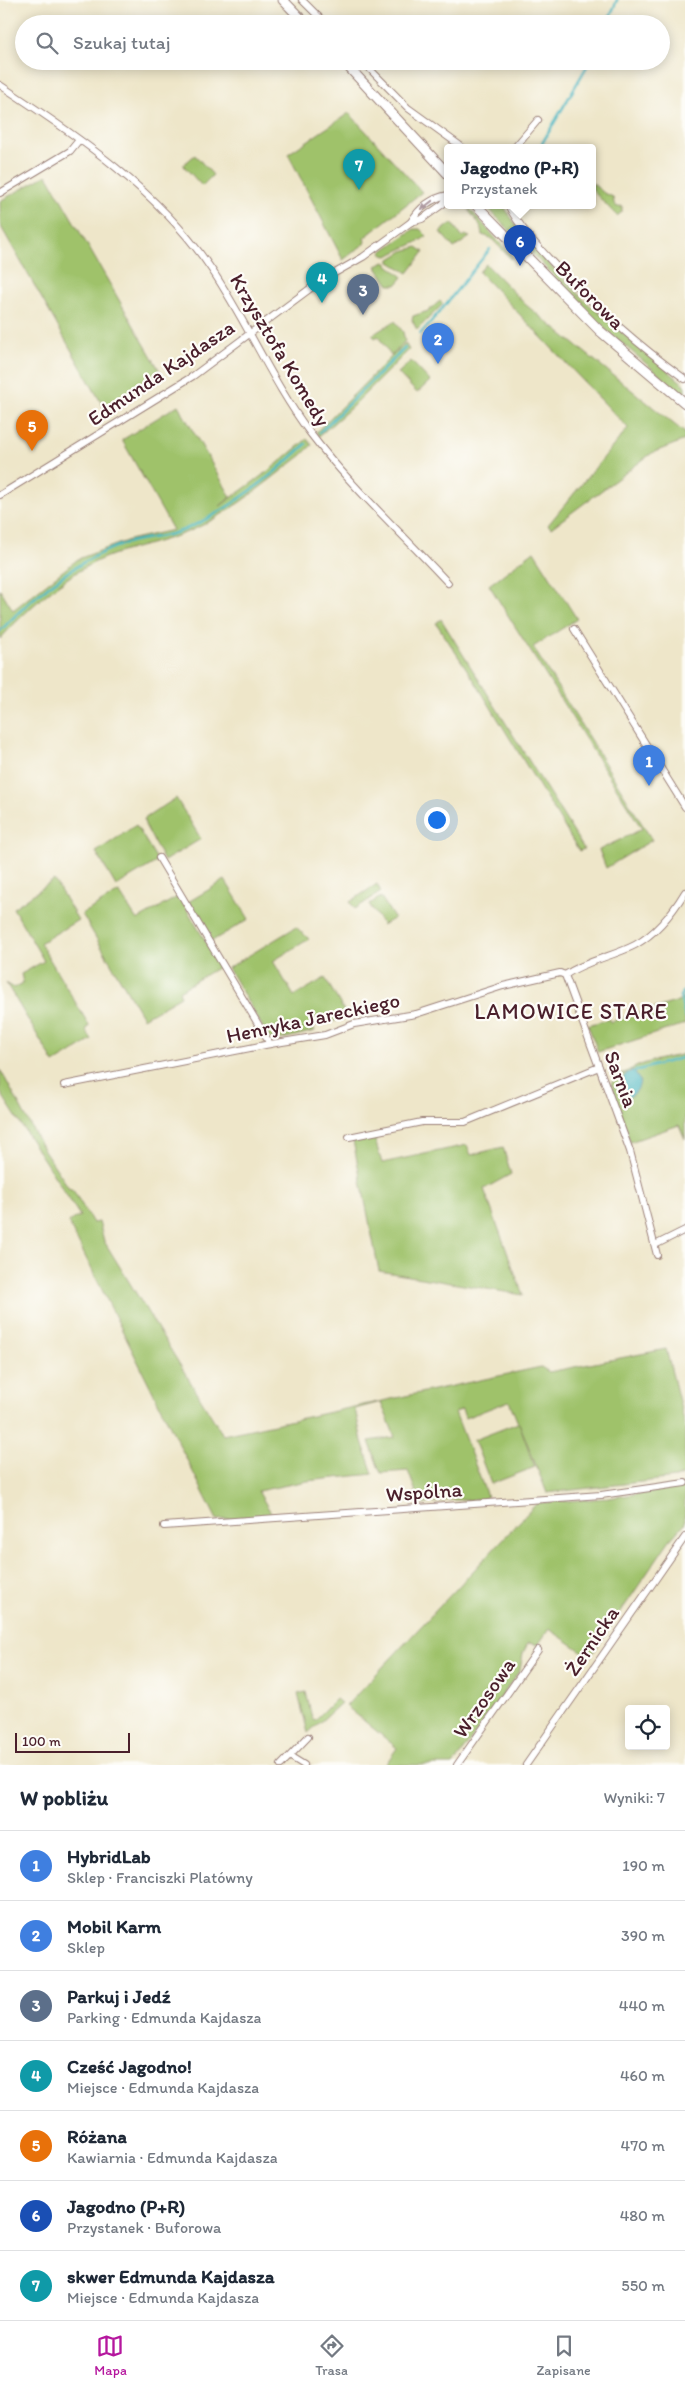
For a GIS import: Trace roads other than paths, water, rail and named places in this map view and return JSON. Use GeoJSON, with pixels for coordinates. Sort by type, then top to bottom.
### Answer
{"type":"FeatureCollection","features":[{"type":"Feature","properties":{"kind":"main road"},"geometry":{"type":"LineString","coordinates":[[283,0],[297,15]]}},
{"type":"Feature","properties":{"kind":"main road"},"geometry":{"type":"LineString","coordinates":[[351,70],[444,170]]}},
{"type":"Feature","properties":{"kind":"main road","name":"Buforowa"},"geometry":{"type":"LineString","coordinates":[[480,209],[600,332],[685,403]]}},
{"type":"Feature","properties":{"kind":"street"},"geometry":{"type":"LineString","coordinates":[[302,0],[317,15]]}},
{"type":"Feature","properties":{"kind":"street"},"geometry":{"type":"LineString","coordinates":[[371,70],[408,108],[458,144]]}},
{"type":"Feature","properties":{"kind":"street","name":"Krzysztofa Komedy"},"geometry":{"type":"LineString","coordinates":[[0,85],[135,182],[188,238],[226,291],[311,434],[341,470],[448,583]]}},
{"type":"Feature","properties":{"kind":"street"},"geometry":{"type":"LineString","coordinates":[[518,144],[538,120]]}},
{"type":"Feature","properties":{"kind":"street"},"geometry":{"type":"LineString","coordinates":[[0,193],[70,151],[79,140]]}},
{"type":"Feature","properties":{"kind":"street","name":"Edmunda Kajdasza"},"geometry":{"type":"LineString","coordinates":[[0,495],[193,376],[319,282],[363,257],[411,222],[416,214],[437,197],[444,196]]}},
{"type":"Feature","properties":{"kind":"street","name":"Buforowa"},"geometry":{"type":"LineString","coordinates":[[510,209],[524,232],[584,294],[618,326],[684,376]]}},
{"type":"Feature","properties":{"kind":"street"},"geometry":{"type":"LineString","coordinates":[[574,630],[685,807]]}},
{"type":"Feature","properties":{"kind":"street"},"geometry":{"type":"LineString","coordinates":[[159,858],[270,1044]]}},
{"type":"Feature","properties":{"kind":"street"},"geometry":{"type":"LineString","coordinates":[[565,975],[579,966],[642,941],[668,916],[685,892]]}},
{"type":"Feature","properties":{"kind":"street","name":"Henryka Jareckiego"},"geometry":{"type":"LineString","coordinates":[[64,1085],[324,1035],[354,1024],[416,1014],[503,986],[560,973],[565,975]]}},
{"type":"Feature","properties":{"kind":"street","name":"Sarnia"},"geometry":{"type":"LineString","coordinates":[[565,975],[630,1150],[657,1255]]}},
{"type":"Feature","properties":{"kind":"street"},"geometry":{"type":"LineString","coordinates":[[349,1137],[422,1122],[465,1122],[599,1067]]}},
{"type":"Feature","properties":{"kind":"street"},"geometry":{"type":"LineString","coordinates":[[655,1246],[685,1230]]}},
{"type":"Feature","properties":{"kind":"street","name":"Wspólna"},"geometry":{"type":"LineString","coordinates":[[164,1526],[601,1495],[685,1483]]}},
{"type":"Feature","properties":{"kind":"street","name":"Żernicka"},"geometry":{"type":"LineString","coordinates":[[526,1765],[685,1537]]}},
{"type":"Feature","properties":{"kind":"street","name":"Wrzosowa"},"geometry":{"type":"LineString","coordinates":[[457,1765],[538,1650]]}},
{"type":"Feature","properties":{"kind":"street"},"geometry":{"type":"LineString","coordinates":[[281,1765],[292,1756],[308,1737]]}},
{"type":"Feature","properties":{"kind":"street"},"geometry":{"type":"LineString","coordinates":[[292,1756],[304,1765]]}},
{"type":"Feature","properties":{"kind":"water"},"geometry":{"type":"Polygon","coordinates":[[[633,1070],[640,1081],[638,1087],[633,1095],[623,1098],[617,1087],[626,1074],[633,1070]]]}},
{"type":"Feature","properties":{"kind":"waterway"},"geometry":{"type":"LineString","coordinates":[[611,15],[617,0]]}},
{"type":"Feature","properties":{"kind":"waterway"},"geometry":{"type":"LineString","coordinates":[[542,144],[585,70]]}},
{"type":"Feature","properties":{"kind":"waterway"},"geometry":{"type":"LineString","coordinates":[[420,334],[490,249]]}},
{"type":"Feature","properties":{"kind":"waterway"},"geometry":{"type":"LineString","coordinates":[[320,432],[405,348]]}},
{"type":"Feature","properties":{"kind":"waterway"},"geometry":{"type":"LineString","coordinates":[[0,631],[28,603],[76,567],[93,557],[130,542],[172,534],[202,521],[249,492],[279,469],[306,444]]}},
{"type":"Feature","properties":{"kind":"waterway"},"geometry":{"type":"LineString","coordinates":[[685,990],[680,996],[685,1017]]}},
{"type":"Feature","properties":{"kind":"waterway"},"geometry":{"type":"LineString","coordinates":[[635,1071],[685,1057]]}},
{"type":"Feature","properties":{"kind":"place","name":"skwer Edmunda Kajdasza"},"geometry":{"type":"Point","coordinates":[359,190]}},
{"type":"Feature","properties":{"kind":"place","name":"Jagodno (P+R)"},"geometry":{"type":"Point","coordinates":[520,266]}},
{"type":"Feature","properties":{"kind":"place","name":"Cześć Jagodno!"},"geometry":{"type":"Point","coordinates":[322,303]}},
{"type":"Feature","properties":{"kind":"place","name":"Parkuj i Jedź"},"geometry":{"type":"Point","coordinates":[363,315]}},
{"type":"Feature","properties":{"kind":"place","name":"Mobil Karm"},"geometry":{"type":"Point","coordinates":[438,364]}},
{"type":"Feature","properties":{"kind":"place","name":"Różana"},"geometry":{"type":"Point","coordinates":[32,451]}},
{"type":"Feature","properties":{"kind":"place","name":"HybridLab"},"geometry":{"type":"Point","coordinates":[649,786]}},
{"type":"Feature","properties":{"kind":"district","name":"LAMOWICE STARE"},"geometry":{"type":"Point","coordinates":[571,1011]}}]}
